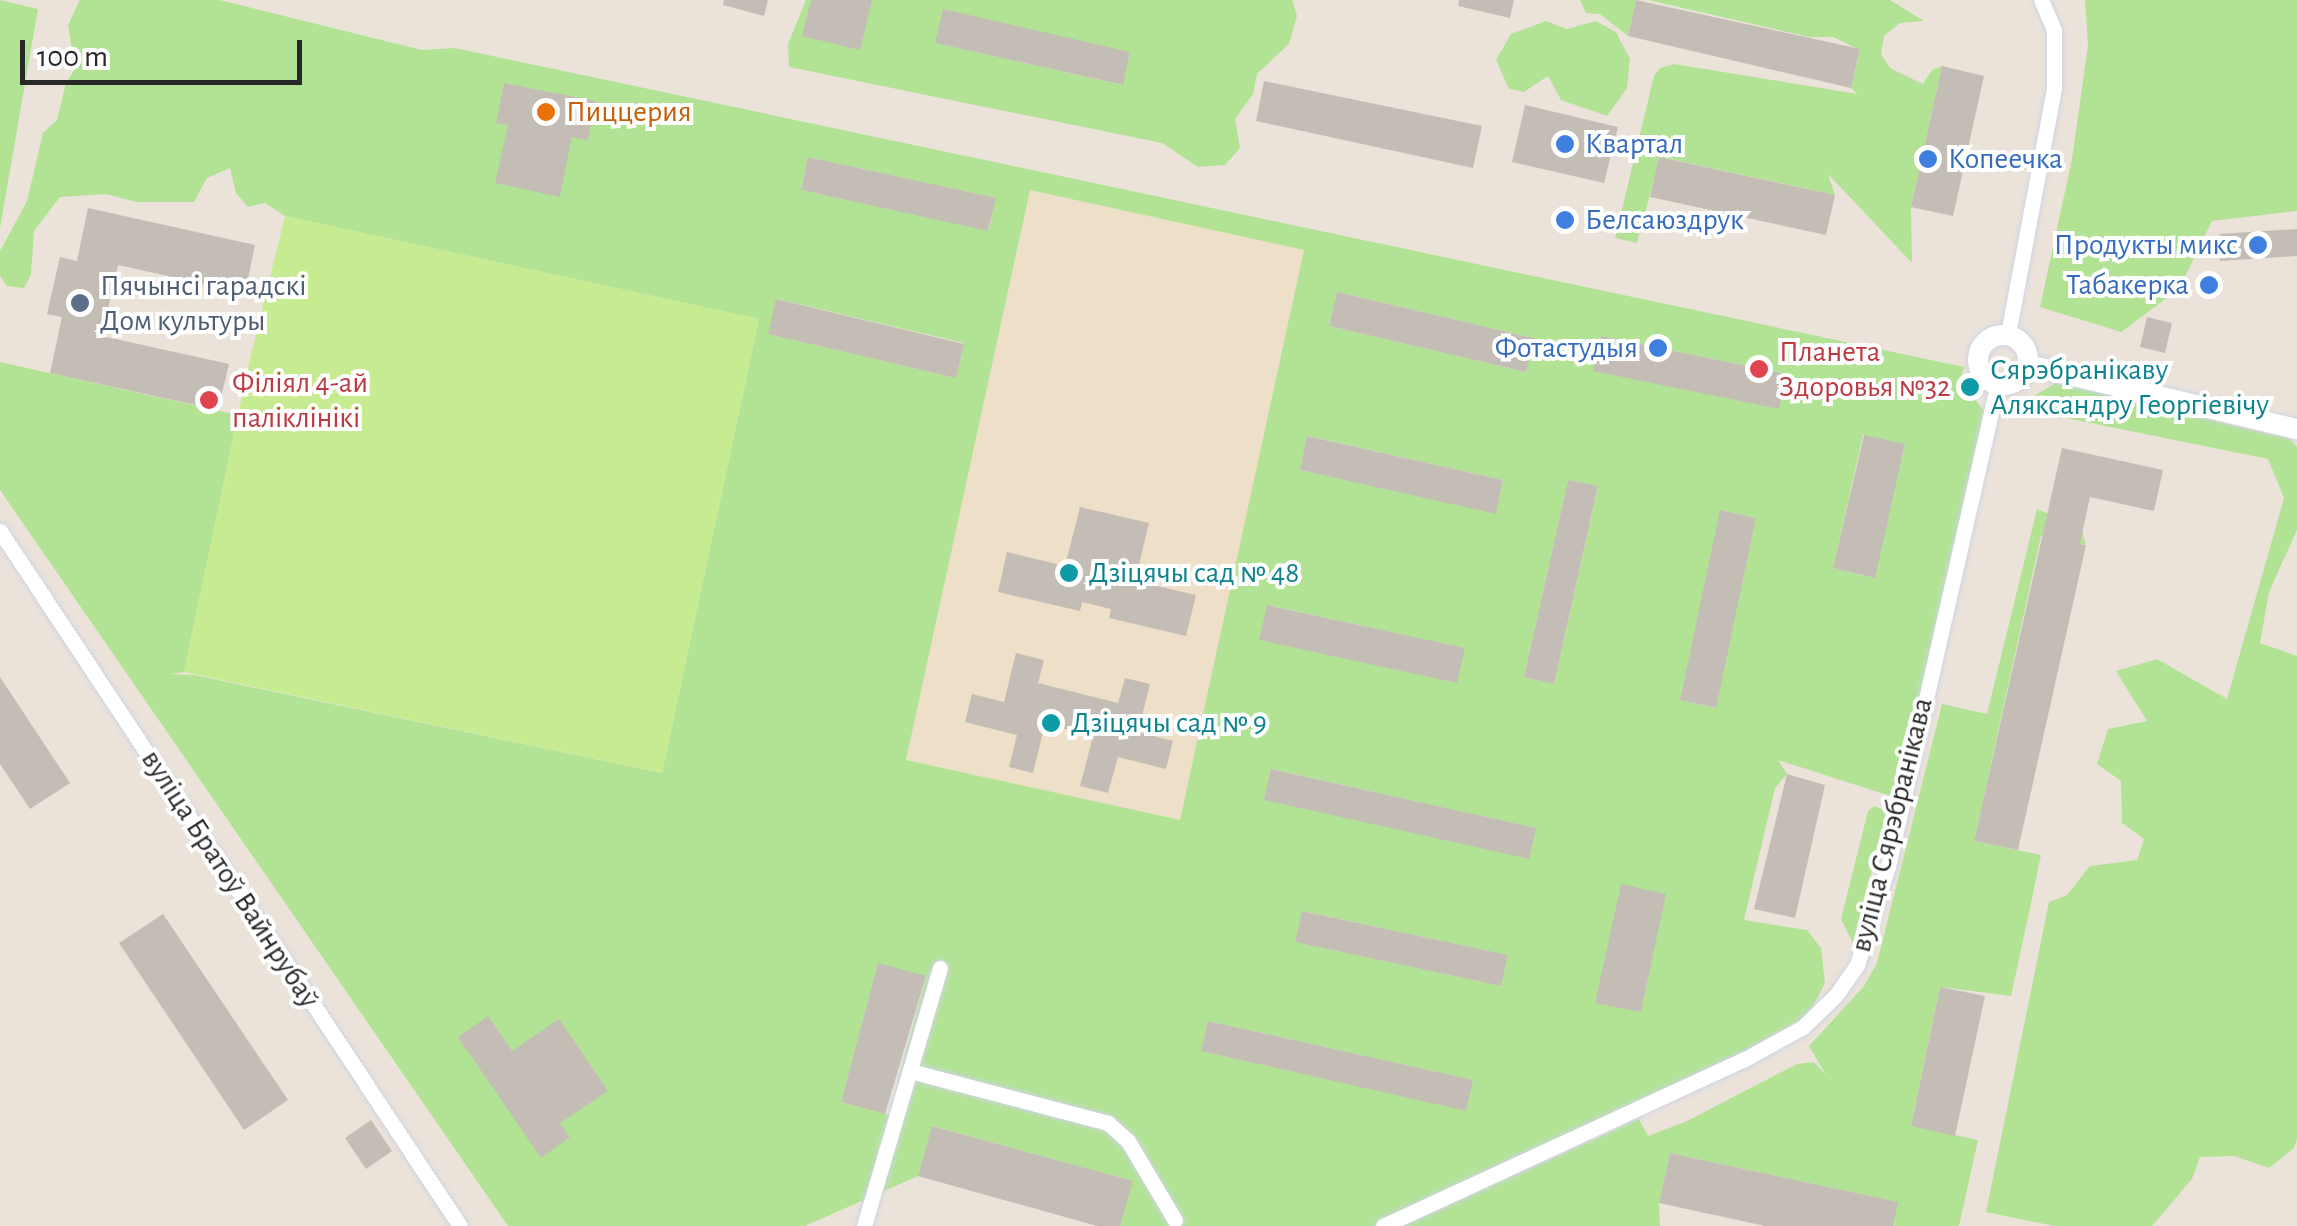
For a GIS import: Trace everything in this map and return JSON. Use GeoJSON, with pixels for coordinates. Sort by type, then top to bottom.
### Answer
{"type":"FeatureCollection","features":[{"type":"Feature","properties":{"kind":"street"},"geometry":{"type":"LineString","coordinates":[[2008,334],[2054,88],[2054,30],[2041,0]]}},
{"type":"Feature","properties":{"kind":"street"},"geometry":{"type":"LineString","coordinates":[[2008,334],[2022,342],[2028,365],[2013,383],[1997,384],[1980,370],[1978,355],[1992,336],[2008,334]]}},
{"type":"Feature","properties":{"kind":"street"},"geometry":{"type":"LineString","coordinates":[[2028,365],[2297,430]]}},
{"type":"Feature","properties":{"kind":"street","name":"вуліца Сярэбранікава"},"geometry":{"type":"LineString","coordinates":[[1382,1226],[1743,1060],[1804,1027],[1836,995],[1864,947],[1888,866],[1997,384]]}},
{"type":"Feature","properties":{"kind":"street","name":"вуліца Братоў Вайнрубаў"},"geometry":{"type":"LineString","coordinates":[[0,532],[460,1226]]}},
{"type":"Feature","properties":{"kind":"street"},"geometry":{"type":"LineString","coordinates":[[864,1226],[940,968]]}},
{"type":"Feature","properties":{"kind":"street"},"geometry":{"type":"LineString","coordinates":[[910,1071],[1108,1122],[1128,1142],[1173,1224]]}},
{"type":"Feature","properties":{"kind":"shaded area"},"geometry":{"type":"Polygon","coordinates":[[[1030,190],[1305,250],[1180,821],[905,761],[1030,190]]]}},
{"type":"Feature","properties":{"kind":"green space"},"geometry":{"type":"Polygon","coordinates":[[[0,0],[38,9],[0,228],[0,0]]]}},
{"type":"Feature","properties":{"kind":"green space"},"geometry":{"type":"Polygon","coordinates":[[[80,0],[220,0],[422,50],[455,48],[1964,367],[1960,381],[1989,417],[1903,800],[1778,760],[1787,774],[1775,788],[1744,920],[1807,930],[1821,948],[1825,983],[1803,1027],[1431,1203],[1429,1214],[1639,1119],[1648,1136],[1685,1122],[1797,1064],[1814,1062],[1826,1075],[1809,1046],[1864,986],[1877,963],[1942,704],[1987,714],[2037,509],[2081,527],[2086,545],[2041,536],[1974,841],[2041,855],[2011,996],[1940,987],[1911,1125],[1978,1140],[1959,1226],[1893,1226],[1897,1202],[1670,1153],[1659,1203],[1660,1226],[1120,1226],[1132,1181],[933,1126],[918,1176],[805,1226],[508,1226],[0,490],[0,362],[238,415],[184,672],[170,674],[194,675],[662,773],[759,319],[285,216],[265,203],[248,207],[236,193],[230,168],[207,178],[194,202],[136,202],[107,194],[60,197],[34,231],[31,275],[24,288],[7,286],[0,276],[0,251],[27,201],[43,133],[57,120],[66,83],[75,69],[68,25],[80,0]],[[808,157],[801,190],[989,230],[995,198],[808,157]],[[1030,190],[906,760],[1180,820],[1304,250],[1030,190]],[[1337,292],[1329,326],[1526,372],[1533,338],[1337,292]],[[777,299],[769,334],[956,378],[964,343],[777,299]],[[1601,336],[1594,371],[1779,408],[1786,374],[1601,336]],[[1863,435],[1833,568],[1874,578],[1905,445],[1863,435]],[[1308,436],[1300,470],[1496,513],[1503,480],[1308,436]],[[1568,480],[1524,677],[1554,684],[1598,487],[1568,480]],[[1721,510],[1680,700],[1715,708],[1756,518],[1721,510]],[[1268,605],[1260,640],[1457,682],[1464,648],[1268,605]],[[1272,769],[1265,800],[1529,858],[1535,828],[1272,769]],[[1621,885],[1596,1002],[1641,1012],[1665,894],[1621,885]],[[1303,911],[1296,942],[1501,986],[1507,955],[1303,911]],[[878,964],[841,1102],[889,1115],[926,977],[878,964]],[[1208,1021],[1201,1051],[1466,1110],[1472,1080],[1208,1021]]]}},
{"type":"Feature","properties":{"kind":"green space"},"geometry":{"type":"Polygon","coordinates":[[[806,0],[1292,0],[1297,16],[1289,44],[1257,74],[1253,94],[1235,119],[1240,148],[1225,165],[1198,167],[1162,143],[789,67],[788,44],[806,0]],[[936,43],[1122,85],[1130,52],[936,43]]]}},
{"type":"Feature","properties":{"kind":"green space"},"geometry":{"type":"Polygon","coordinates":[[[1580,0],[1636,0],[1628,36],[1600,14],[1586,13],[1580,0]]]}},
{"type":"Feature","properties":{"kind":"green space"},"geometry":{"type":"Polygon","coordinates":[[[1648,0],[1890,0],[1924,21],[1900,23],[1884,36],[1881,54],[1890,68],[1923,84],[1932,70],[1942,66],[1911,207],[1912,263],[1828,174],[1835,195],[1660,157],[1637,243],[1615,238],[1654,76],[1660,68],[1674,64],[1858,94],[1851,88],[1860,50],[1833,37],[1809,37],[1648,0]]]}},
{"type":"Feature","properties":{"kind":"green space"},"geometry":{"type":"Polygon","coordinates":[[[2085,0],[2297,0],[2297,211],[2212,221],[2179,289],[2121,332],[2040,307],[2072,159],[2088,45],[2085,0]]]}},
{"type":"Feature","properties":{"kind":"green space"},"geometry":{"type":"Polygon","coordinates":[[[1546,21],[1567,29],[1596,21],[1616,32],[1630,59],[1627,88],[1607,116],[1561,100],[1548,76],[1524,92],[1509,89],[1496,60],[1511,34],[1546,21]]]}},
{"type":"Feature","properties":{"kind":"green space"},"geometry":{"type":"Polygon","coordinates":[[[285,216],[759,319],[662,773],[184,672],[248,368],[285,216]]]}},
{"type":"Feature","properties":{"kind":"green space"},"geometry":{"type":"Polygon","coordinates":[[[2056,383],[2290,439],[2297,447],[2297,530],[2269,592],[2260,643],[2297,656],[2297,1139],[2294,1148],[2269,1168],[2234,1156],[2200,1157],[2192,1179],[2152,1226],[2054,1226],[1986,1212],[2049,902],[2067,895],[2090,866],[2137,860],[2144,839],[2122,823],[2121,781],[2097,764],[2108,729],[2147,721],[2116,671],[2157,659],[2227,699],[2284,498],[2268,459],[2032,411],[2029,399],[2056,383]]]}},
{"type":"Feature","properties":{"kind":"green space"},"geometry":{"type":"Polygon","coordinates":[[[1874,806],[1884,810],[1886,817],[1853,943],[1841,919],[1868,811],[1874,806]]]}},
{"type":"Feature","properties":{"kind":"building"},"geometry":{"type":"Polygon","coordinates":[[[724,0],[768,0],[764,16],[723,5],[724,0]]]}},
{"type":"Feature","properties":{"kind":"building"},"geometry":{"type":"Polygon","coordinates":[[[811,0],[872,0],[860,50],[802,36],[811,0]]]}},
{"type":"Feature","properties":{"kind":"building"},"geometry":{"type":"Polygon","coordinates":[[[1459,0],[1514,0],[1510,18],[1458,6],[1459,0]]]}},
{"type":"Feature","properties":{"kind":"building"},"geometry":{"type":"Polygon","coordinates":[[[1636,0],[1860,49],[1851,88],[1628,36],[1636,0]]]}},
{"type":"Feature","properties":{"kind":"building"},"geometry":{"type":"Polygon","coordinates":[[[943,9],[1130,52],[1123,85],[935,43],[943,9]]]}},
{"type":"Feature","properties":{"kind":"building"},"geometry":{"type":"Polygon","coordinates":[[[1942,66],[1984,76],[1953,216],[1911,207],[1942,66]]]}},
{"type":"Feature","properties":{"kind":"building"},"geometry":{"type":"Polygon","coordinates":[[[1264,81],[1482,126],[1473,168],[1256,121],[1264,81]]]}},
{"type":"Feature","properties":{"kind":"building"},"geometry":{"type":"Polygon","coordinates":[[[504,83],[595,101],[588,140],[572,137],[560,197],[495,183],[508,125],[496,123],[504,83]]]}},
{"type":"Feature","properties":{"kind":"building","name":"Квартал"},"geometry":{"type":"Polygon","coordinates":[[[1525,105],[1618,127],[1604,183],[1512,162],[1525,105]]]}},
{"type":"Feature","properties":{"kind":"building"},"geometry":{"type":"Polygon","coordinates":[[[808,157],[996,198],[988,231],[801,190],[808,157]]]}},
{"type":"Feature","properties":{"kind":"building"},"geometry":{"type":"Polygon","coordinates":[[[1659,157],[1835,195],[1826,235],[1650,197],[1659,157]]]}},
{"type":"Feature","properties":{"kind":"building","name":"Пячынсі гарадскі Дом культуры"},"geometry":{"type":"Polygon","coordinates":[[[88,208],[255,245],[245,293],[118,265],[102,336],[229,364],[218,410],[50,373],[62,317],[47,314],[60,257],[77,261],[88,208]]]}},
{"type":"Feature","properties":{"kind":"building","name":"Продукты микс"},"geometry":{"type":"Polygon","coordinates":[[[2297,229],[2297,256],[2220,261],[2219,234],[2297,229]]]}},
{"type":"Feature","properties":{"kind":"building"},"geometry":{"type":"Polygon","coordinates":[[[1337,292],[1534,338],[1526,372],[1329,326],[1337,292]]]}},
{"type":"Feature","properties":{"kind":"building"},"geometry":{"type":"Polygon","coordinates":[[[776,299],[964,344],[956,378],[768,334],[776,299]]]}},
{"type":"Feature","properties":{"kind":"building"},"geometry":{"type":"Polygon","coordinates":[[[2147,317],[2172,323],[2165,353],[2140,347],[2147,317]]]}},
{"type":"Feature","properties":{"kind":"building"},"geometry":{"type":"Polygon","coordinates":[[[1601,336],[1786,374],[1779,409],[1593,371],[1601,336]]]}},
{"type":"Feature","properties":{"kind":"building"},"geometry":{"type":"Polygon","coordinates":[[[1864,435],[1905,444],[1875,578],[1833,568],[1864,435]]]}},
{"type":"Feature","properties":{"kind":"building"},"geometry":{"type":"Polygon","coordinates":[[[1307,436],[1503,480],[1496,514],[1300,470],[1307,436]]]}},
{"type":"Feature","properties":{"kind":"building"},"geometry":{"type":"Polygon","coordinates":[[[2062,448],[2163,470],[2154,511],[2090,497],[2080,544],[2086,545],[2018,850],[1974,841],[2062,448]]]}},
{"type":"Feature","properties":{"kind":"building"},"geometry":{"type":"Polygon","coordinates":[[[1568,480],[1598,486],[1554,684],[1524,677],[1568,480]]]}},
{"type":"Feature","properties":{"kind":"building","name":"Дзіцячы сад № 48"},"geometry":{"type":"Polygon","coordinates":[[[1080,507],[1149,523],[1135,581],[1196,595],[1186,636],[1109,618],[1111,609],[1082,602],[1080,611],[998,592],[1007,552],[1065,566],[1080,507]]]}},
{"type":"Feature","properties":{"kind":"building"},"geometry":{"type":"Polygon","coordinates":[[[1720,510],[1756,518],[1716,708],[1680,700],[1720,510]]]}},
{"type":"Feature","properties":{"kind":"building"},"geometry":{"type":"Polygon","coordinates":[[[1267,605],[1465,648],[1457,683],[1259,640],[1267,605]]]}},
{"type":"Feature","properties":{"kind":"building","name":"Дзіцячы сад № 9"},"geometry":{"type":"Polygon","coordinates":[[[1016,653],[1044,660],[1038,683],[1118,703],[1125,678],[1150,684],[1138,732],[1173,741],[1166,769],[1118,757],[1108,793],[1080,786],[1093,736],[1045,724],[1033,773],[1009,767],[1017,735],[965,722],[972,694],[1004,702],[1016,653]]]}},
{"type":"Feature","properties":{"kind":"building"},"geometry":{"type":"Polygon","coordinates":[[[0,677],[70,783],[30,809],[0,764],[0,677]]]}},
{"type":"Feature","properties":{"kind":"building"},"geometry":{"type":"Polygon","coordinates":[[[1271,769],[1536,828],[1529,859],[1264,800],[1271,769]]]}},
{"type":"Feature","properties":{"kind":"building"},"geometry":{"type":"Polygon","coordinates":[[[1787,774],[1825,785],[1795,918],[1754,909],[1787,774]]]}},
{"type":"Feature","properties":{"kind":"building"},"geometry":{"type":"Polygon","coordinates":[[[1621,884],[1666,894],[1641,1012],[1595,1003],[1621,884]]]}},
{"type":"Feature","properties":{"kind":"building"},"geometry":{"type":"Polygon","coordinates":[[[1302,911],[1508,955],[1501,986],[1295,942],[1302,911]]]}},
{"type":"Feature","properties":{"kind":"building"},"geometry":{"type":"Polygon","coordinates":[[[163,914],[288,1100],[244,1130],[119,943],[163,914]]]}},
{"type":"Feature","properties":{"kind":"building"},"geometry":{"type":"Polygon","coordinates":[[[878,963],[926,976],[885,1114],[841,1102],[878,963]]]}},
{"type":"Feature","properties":{"kind":"building"},"geometry":{"type":"Polygon","coordinates":[[[1940,987],[1985,996],[1955,1136],[1911,1126],[1940,987]]]}},
{"type":"Feature","properties":{"kind":"building"},"geometry":{"type":"Polygon","coordinates":[[[488,1016],[512,1051],[559,1019],[608,1091],[560,1123],[570,1137],[541,1158],[458,1037],[488,1016]]]}},
{"type":"Feature","properties":{"kind":"building"},"geometry":{"type":"Polygon","coordinates":[[[1208,1021],[1473,1080],[1466,1111],[1201,1051],[1208,1021]]]}},
{"type":"Feature","properties":{"kind":"building"},"geometry":{"type":"Polygon","coordinates":[[[371,1120],[392,1151],[366,1169],[345,1138],[371,1120]]]}},
{"type":"Feature","properties":{"kind":"building"},"geometry":{"type":"Polygon","coordinates":[[[932,1126],[1133,1181],[1120,1226],[1097,1226],[918,1176],[932,1126]]]}},
{"type":"Feature","properties":{"kind":"building"},"geometry":{"type":"Polygon","coordinates":[[[1670,1153],[1898,1202],[1893,1226],[1765,1226],[1659,1203],[1670,1153]]]}},
{"type":"Feature","properties":{"kind":"place","name":"Пиццерия"},"geometry":{"type":"Point","coordinates":[546,112]}},
{"type":"Feature","properties":{"kind":"place","name":"Квартал"},"geometry":{"type":"Point","coordinates":[1565,144]}},
{"type":"Feature","properties":{"kind":"place","name":"Копеечка"},"geometry":{"type":"Point","coordinates":[1928,159]}},
{"type":"Feature","properties":{"kind":"place","name":"Белсаюздрук"},"geometry":{"type":"Point","coordinates":[1565,220]}},
{"type":"Feature","properties":{"kind":"place","name":"Продукты микс"},"geometry":{"type":"Point","coordinates":[2258,245]}},
{"type":"Feature","properties":{"kind":"place","name":"Табакерка"},"geometry":{"type":"Point","coordinates":[2209,285]}},
{"type":"Feature","properties":{"kind":"place","name":"Пячынсі гарадскі Дом культуры"},"geometry":{"type":"Point","coordinates":[80,303]}},
{"type":"Feature","properties":{"kind":"place","name":"Фотастудыя"},"geometry":{"type":"Point","coordinates":[1658,348]}},
{"type":"Feature","properties":{"kind":"place","name":"Планета Здоровья №32"},"geometry":{"type":"Point","coordinates":[1759,369]}},
{"type":"Feature","properties":{"kind":"place","name":"Сярэбранікаву Аляксандру Георгіевічу"},"geometry":{"type":"Point","coordinates":[1970,387]}},
{"type":"Feature","properties":{"kind":"place","name":"Філіял 4-ай паліклінікі"},"geometry":{"type":"Point","coordinates":[209,400]}},
{"type":"Feature","properties":{"kind":"place","name":"Дзіцячы сад № 48"},"geometry":{"type":"Point","coordinates":[1069,573]}},
{"type":"Feature","properties":{"kind":"place","name":"Дзіцячы сад № 9"},"geometry":{"type":"Point","coordinates":[1051,723]}}]}
